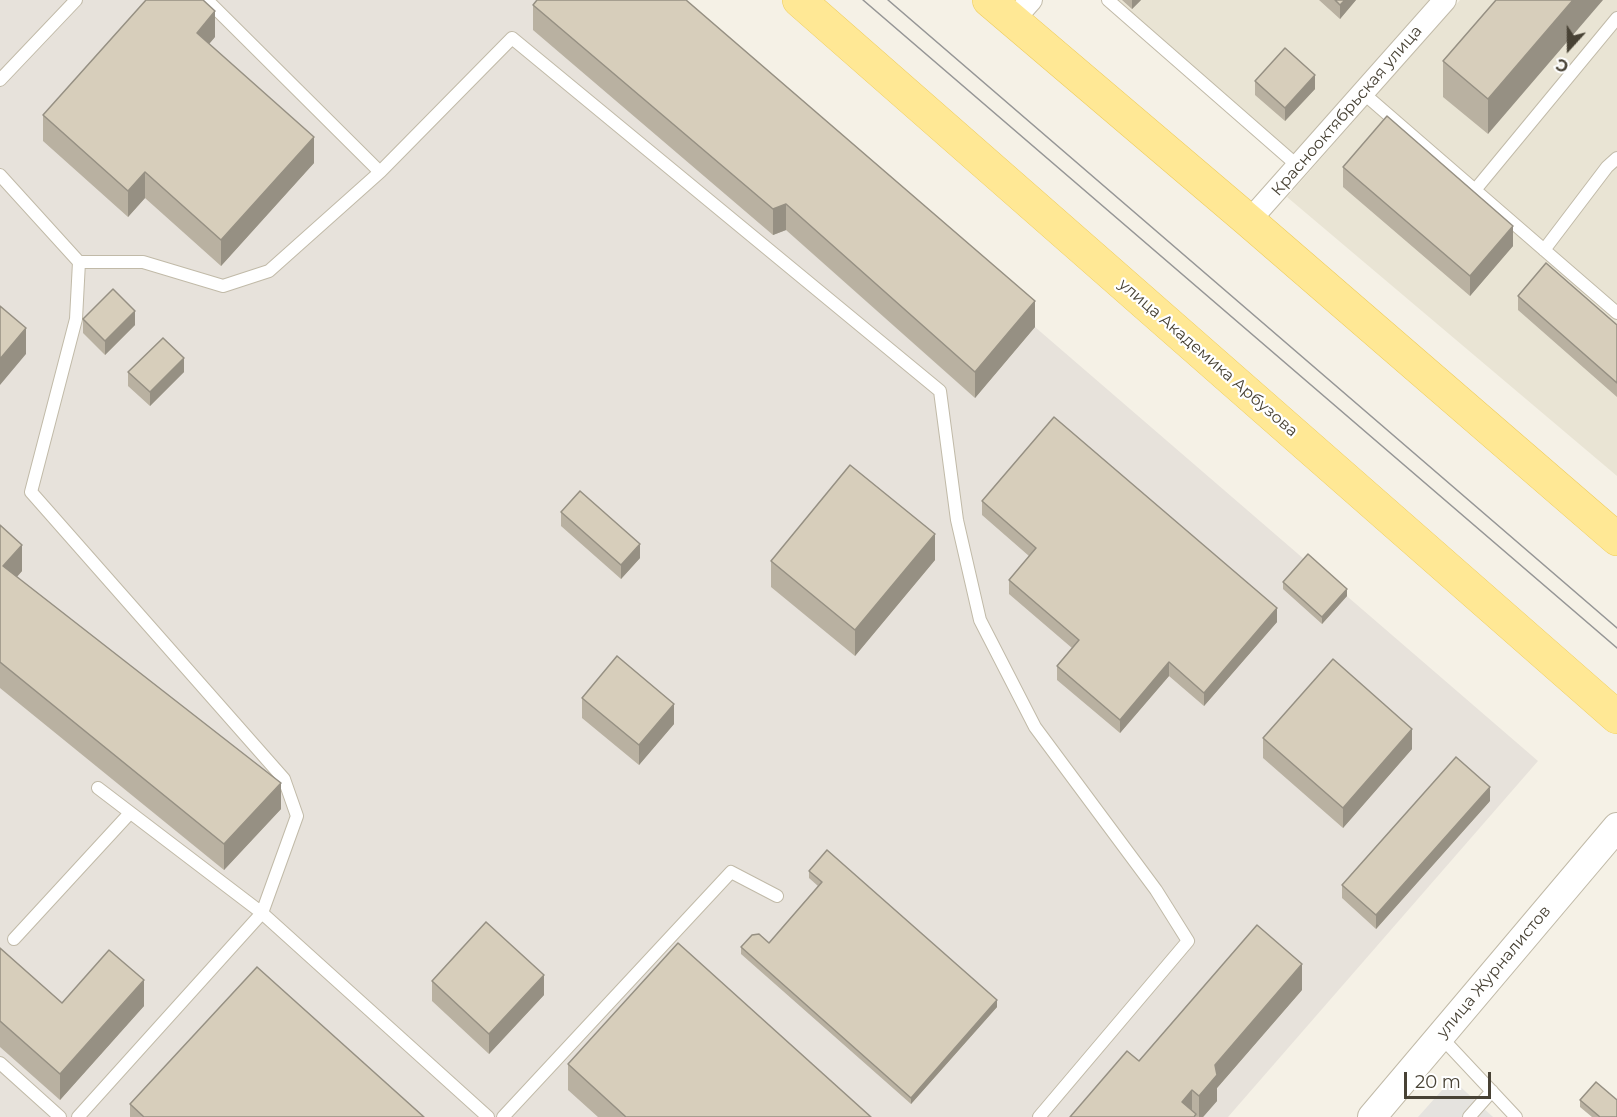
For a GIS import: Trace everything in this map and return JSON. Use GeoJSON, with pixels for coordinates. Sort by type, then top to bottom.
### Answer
{"type":"FeatureCollection","features":[{"type":"Feature","properties":{"kind":"main road","name":"улица Академика Арбузова"},"geometry":{"type":"LineString","coordinates":[[799,0],[1617,717]]}},
{"type":"Feature","properties":{"kind":"main road"},"geometry":{"type":"LineString","coordinates":[[1011,7],[1250,221],[1617,539]]}},
{"type":"Feature","properties":{"kind":"street","name":"Краснооктябрьская улица"},"geometry":{"type":"LineString","coordinates":[[1250,221],[1445,0]]}},
{"type":"Feature","properties":{"kind":"street","name":"улица Журналистов"},"geometry":{"type":"LineString","coordinates":[[1372,1117],[1617,827]]}},
{"type":"Feature","properties":{"kind":"lane"},"geometry":{"type":"LineString","coordinates":[[0,80],[76,0]]}},
{"type":"Feature","properties":{"kind":"lane"},"geometry":{"type":"LineString","coordinates":[[207,0],[380,172]]}},
{"type":"Feature","properties":{"kind":"lane"},"geometry":{"type":"LineString","coordinates":[[1108,0],[1299,167]]}},
{"type":"Feature","properties":{"kind":"lane"},"geometry":{"type":"LineString","coordinates":[[1474,190],[1617,18]]}},
{"type":"Feature","properties":{"kind":"lane"},"geometry":{"type":"LineString","coordinates":[[79,262],[143,262],[223,286],[269,271],[380,172],[512,38],[940,392],[957,520],[980,620],[1035,727],[1155,890],[1188,941],[1039,1117]]}},
{"type":"Feature","properties":{"kind":"lane"},"geometry":{"type":"LineString","coordinates":[[1363,93],[1617,313]]}},
{"type":"Feature","properties":{"kind":"lane"},"geometry":{"type":"LineString","coordinates":[[1544,250],[1607,167],[1617,159]]}},
{"type":"Feature","properties":{"kind":"lane"},"geometry":{"type":"LineString","coordinates":[[0,175],[79,262],[76,319],[31,492],[284,779],[297,816],[262,913],[78,1117]]}},
{"type":"Feature","properties":{"kind":"lane"},"geometry":{"type":"LineString","coordinates":[[98,788],[262,913],[488,1117]]}},
{"type":"Feature","properties":{"kind":"lane"},"geometry":{"type":"LineString","coordinates":[[14,939],[130,813]]}},
{"type":"Feature","properties":{"kind":"lane"},"geometry":{"type":"LineString","coordinates":[[502,1117],[731,872],[777,896]]}},
{"type":"Feature","properties":{"kind":"lane"},"geometry":{"type":"LineString","coordinates":[[1440,1036],[1516,1117]]}},
{"type":"Feature","properties":{"kind":"lane"},"geometry":{"type":"LineString","coordinates":[[0,1063],[60,1117]]}},
{"type":"Feature","properties":{"kind":"lane"},"geometry":{"type":"LineString","coordinates":[[1469,1117],[1492,1091]]}},
{"type":"Feature","properties":{"kind":"shaded area"},"geometry":{"type":"Polygon","coordinates":[[[0,0],[656,0],[1538,761],[1228,1117],[0,1117],[0,0]]]}},
{"type":"Feature","properties":{"kind":"shaded area"},"geometry":{"type":"Polygon","coordinates":[[[1104,0],[1446,0],[1299,167],[1104,0]]]}},
{"type":"Feature","properties":{"kind":"shaded area"},"geometry":{"type":"Polygon","coordinates":[[[1460,0],[1617,0],[1617,476],[1287,197],[1460,0]]]}},
{"type":"Feature","properties":{"kind":"shaded area"},"geometry":{"type":"Polygon","coordinates":[[[1452,1079],[1493,1117],[1418,1117],[1452,1079]]]}},
{"type":"Feature","properties":{"kind":"building"},"geometry":{"type":"Polygon","coordinates":[[[146,0],[203,0],[215,11],[197,33],[314,137],[221,240],[145,172],[128,191],[43,115],[146,0]]]}},
{"type":"Feature","properties":{"kind":"building"},"geometry":{"type":"Polygon","coordinates":[[[537,0],[686,0],[1035,301],[975,372],[786,204],[773,209],[533,5],[537,0]]]}},
{"type":"Feature","properties":{"kind":"building"},"geometry":{"type":"Polygon","coordinates":[[[1335,0],[1345,0],[1340,5],[1335,0]]]}},
{"type":"Feature","properties":{"kind":"building"},"geometry":{"type":"Polygon","coordinates":[[[1496,0],[1573,0],[1488,99],[1443,61],[1496,0]]]}},
{"type":"Feature","properties":{"kind":"building"},"geometry":{"type":"Polygon","coordinates":[[[1285,48],[1315,75],[1285,108],[1255,81],[1285,48]]]}},
{"type":"Feature","properties":{"kind":"building"},"geometry":{"type":"Polygon","coordinates":[[[1387,116],[1513,226],[1470,276],[1343,167],[1387,116]]]}},
{"type":"Feature","properties":{"kind":"building"},"geometry":{"type":"Polygon","coordinates":[[[1546,263],[1617,325],[1617,383],[1518,296],[1546,263]]]}},
{"type":"Feature","properties":{"kind":"building"},"geometry":{"type":"Polygon","coordinates":[[[113,289],[135,311],[105,341],[83,319],[113,289]]]}},
{"type":"Feature","properties":{"kind":"building"},"geometry":{"type":"Polygon","coordinates":[[[0,306],[26,328],[0,359],[0,306]]]}},
{"type":"Feature","properties":{"kind":"building"},"geometry":{"type":"Polygon","coordinates":[[[163,338],[184,358],[150,392],[128,372],[163,338]]]}},
{"type":"Feature","properties":{"kind":"building"},"geometry":{"type":"Polygon","coordinates":[[[1054,417],[1277,608],[1204,693],[1169,662],[1120,720],[1057,666],[1079,640],[1009,580],[1036,548],[982,501],[1054,417]]]}},
{"type":"Feature","properties":{"kind":"building"},"geometry":{"type":"Polygon","coordinates":[[[850,465],[935,534],[855,630],[771,561],[850,465]]]}},
{"type":"Feature","properties":{"kind":"building"},"geometry":{"type":"Polygon","coordinates":[[[580,491],[640,544],[621,565],[561,512],[580,491]]]}},
{"type":"Feature","properties":{"kind":"building"},"geometry":{"type":"Polygon","coordinates":[[[0,525],[22,545],[3,566],[281,783],[224,844],[0,662],[0,525]]]}},
{"type":"Feature","properties":{"kind":"building"},"geometry":{"type":"Polygon","coordinates":[[[1308,554],[1347,589],[1322,617],[1283,582],[1308,554]]]}},
{"type":"Feature","properties":{"kind":"building"},"geometry":{"type":"Polygon","coordinates":[[[617,656],[674,704],[639,745],[582,698],[617,656]]]}},
{"type":"Feature","properties":{"kind":"building"},"geometry":{"type":"Polygon","coordinates":[[[1333,659],[1412,729],[1343,808],[1263,738],[1333,659]]]}},
{"type":"Feature","properties":{"kind":"building"},"geometry":{"type":"Polygon","coordinates":[[[1456,757],[1490,787],[1376,915],[1342,885],[1456,757]]]}},
{"type":"Feature","properties":{"kind":"building"},"geometry":{"type":"Polygon","coordinates":[[[827,850],[997,1000],[911,1098],[741,947],[752,935],[759,934],[769,943],[822,882],[809,871],[827,850]]]}},
{"type":"Feature","properties":{"kind":"building"},"geometry":{"type":"Polygon","coordinates":[[[486,922],[544,975],[489,1034],[432,981],[486,922]]]}},
{"type":"Feature","properties":{"kind":"building"},"geometry":{"type":"Polygon","coordinates":[[[1257,925],[1302,964],[1215,1065],[1217,1075],[1199,1096],[1192,1090],[1182,1102],[1196,1114],[1194,1117],[1070,1117],[1127,1051],[1139,1061],[1257,925]]]}},
{"type":"Feature","properties":{"kind":"building"},"geometry":{"type":"Polygon","coordinates":[[[678,943],[871,1117],[626,1117],[568,1064],[678,943]]]}},
{"type":"Feature","properties":{"kind":"building"},"geometry":{"type":"Polygon","coordinates":[[[0,948],[62,1003],[109,950],[144,980],[60,1074],[0,1021],[0,948]]]}},
{"type":"Feature","properties":{"kind":"building"},"geometry":{"type":"Polygon","coordinates":[[[257,967],[424,1117],[144,1117],[130,1104],[257,967]]]}},
{"type":"Feature","properties":{"kind":"building"},"geometry":{"type":"Polygon","coordinates":[[[1596,1082],[1617,1100],[1617,1117],[1600,1117],[1580,1100],[1596,1082]]]}},
{"type":"Feature","properties":{"kind":"tram line"},"geometry":{"type":"LineString","coordinates":[[863,0],[1617,648]]}},
{"type":"Feature","properties":{"kind":"tram line"},"geometry":{"type":"LineString","coordinates":[[888,0],[1617,628]]}}]}
